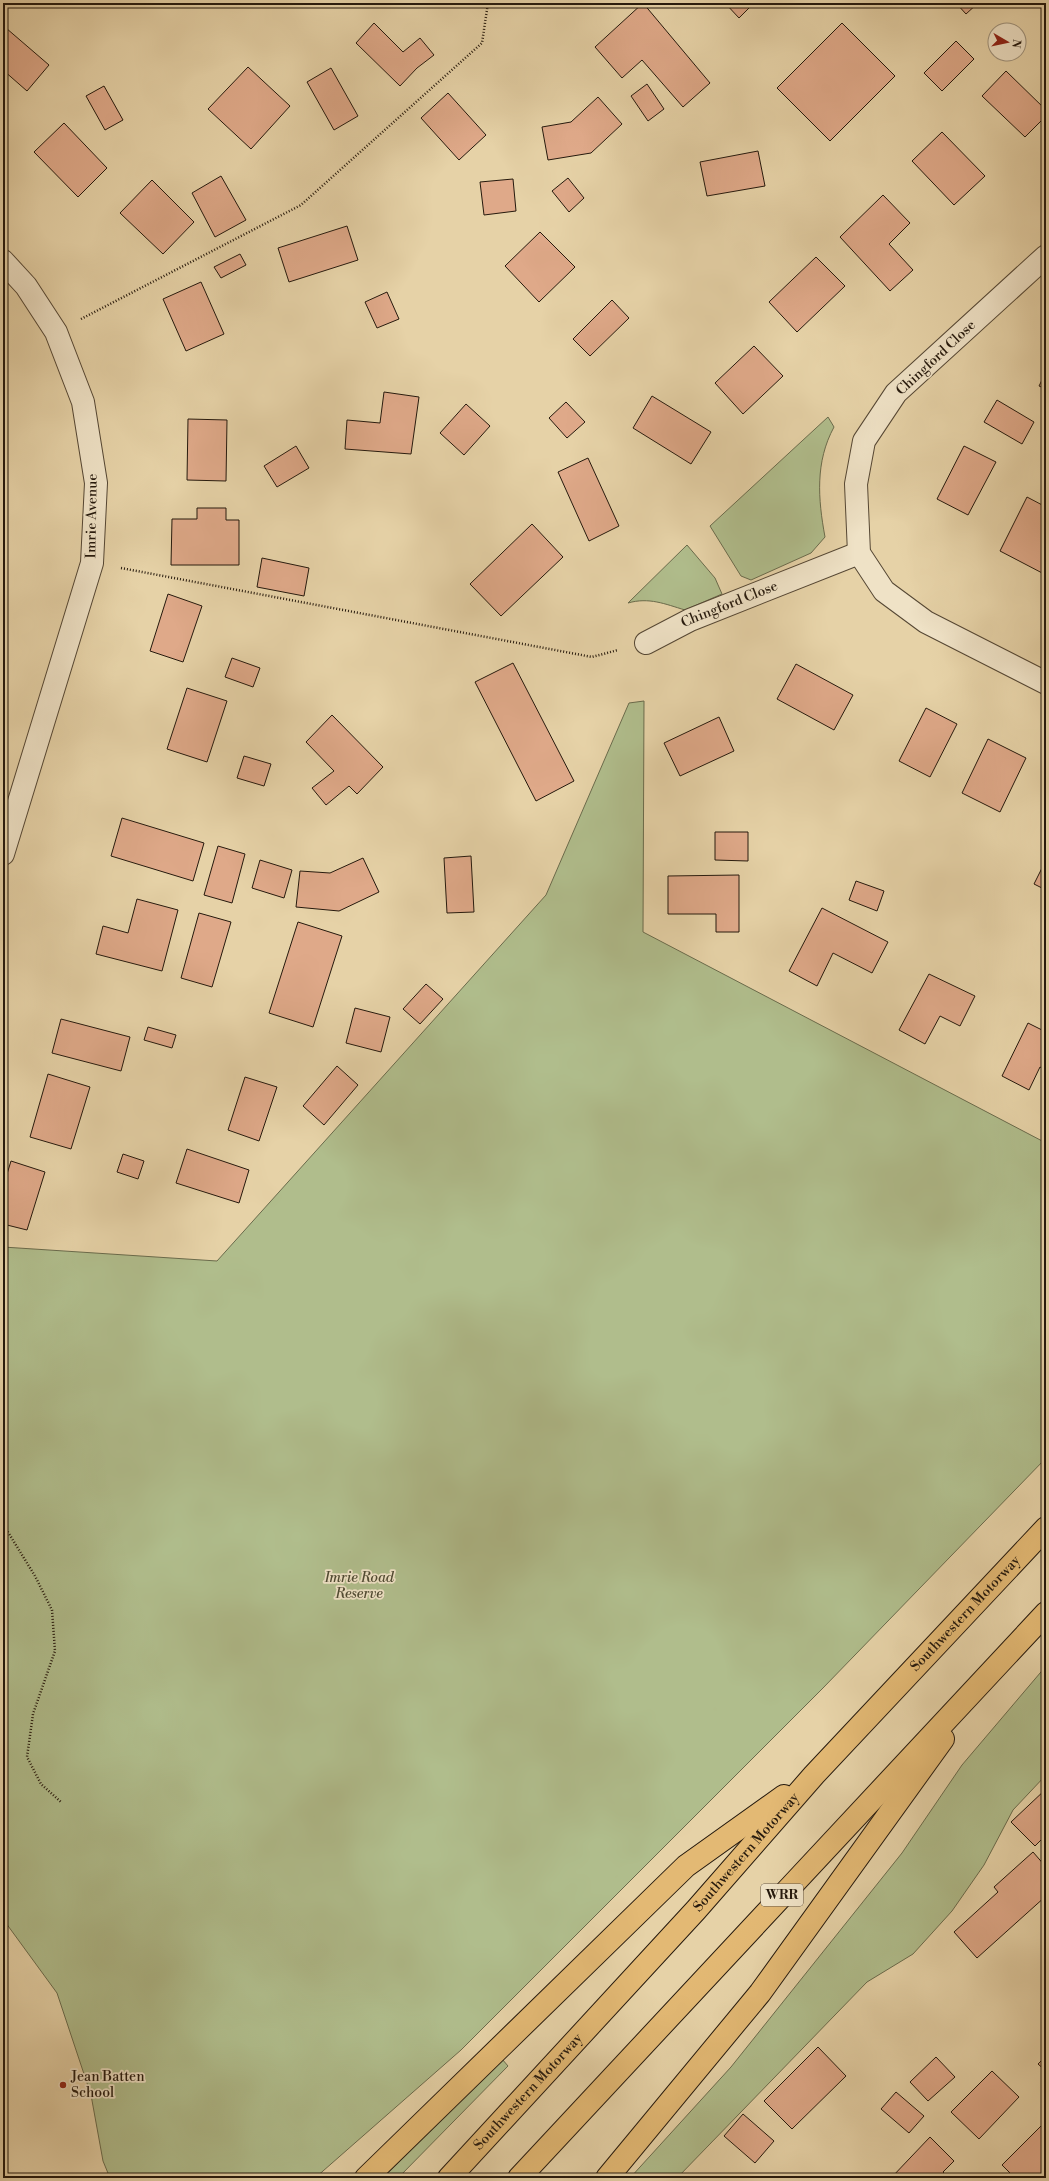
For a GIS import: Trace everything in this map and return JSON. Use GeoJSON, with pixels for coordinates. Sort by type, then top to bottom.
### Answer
{"type":"FeatureCollection","features":[{"type":"Feature","properties":{"kind":"highway","name":"Southwestern Motorway"},"geometry":{"type":"LineString","coordinates":[[449,2178],[696,1910],[814,1775],[1046,1528]]}},
{"type":"Feature","properties":{"kind":"highway","name":"WRR"},"geometry":{"type":"LineString","coordinates":[[519,2178],[1046,1612]]}},
{"type":"Feature","properties":{"kind":"highway"},"geometry":{"type":"LineString","coordinates":[[607,2178],[760,1993],[998,1664]]}},
{"type":"Feature","properties":{"kind":"highway"},"geometry":{"type":"LineString","coordinates":[[366,2178],[686,1866],[814,1775]]}},
{"type":"Feature","properties":{"kind":"street","name":"Chingford Close"},"geometry":{"type":"LineString","coordinates":[[646,643],[690,620],[859,553],[856,484],[864,441],[896,394],[1046,256]]}},
{"type":"Feature","properties":{"kind":"street","name":"Imrie Avenue"},"geometry":{"type":"LineString","coordinates":[[3,261],[26,286],[56,332],[83,402],[96,482],[92,563],[3,854]]}},
{"type":"Feature","properties":{"kind":"street"},"geometry":{"type":"LineString","coordinates":[[859,553],[884,591],[926,622],[1046,683]]}},
{"type":"Feature","properties":{"kind":"path"},"geometry":{"type":"LineString","coordinates":[[56,332],[302,205],[482,43],[488,3]]}},
{"type":"Feature","properties":{"kind":"path"},"geometry":{"type":"LineString","coordinates":[[92,563],[592,657],[646,643]]}},
{"type":"Feature","properties":{"kind":"path"},"geometry":{"type":"LineString","coordinates":[[3,1524],[35,1576],[52,1610],[55,1651],[32,1714],[27,1757],[41,1784],[61,1802]]}},
{"type":"Feature","properties":{"kind":"green space"},"geometry":{"type":"Polygon","coordinates":[[[828,417],[834,427],[824,454],[820,481],[821,509],[825,537],[811,553],[751,580],[741,576],[710,526],[828,417]]]}},
{"type":"Feature","properties":{"kind":"green space"},"geometry":{"type":"Polygon","coordinates":[[[687,545],[715,578],[722,594],[685,610],[650,601],[636,601],[628,603],[687,545]]]}},
{"type":"Feature","properties":{"kind":"green space","name":"Imrie Road Reserve"},"geometry":{"type":"Polygon","coordinates":[[[644,701],[643,932],[1046,1143],[1046,1458],[823,1688],[461,2050],[315,2178],[110,2178],[103,2161],[91,2095],[57,1993],[3,1919],[3,1247],[217,1261],[546,895],[629,703],[644,701]]]}},
{"type":"Feature","properties":{"kind":"green space"},"geometry":{"type":"Polygon","coordinates":[[[1046,1666],[1046,1775],[1013,1810],[984,1865],[952,1911],[913,1954],[867,1982],[677,2178],[630,2178],[731,2067],[902,1853],[962,1765],[1046,1666]]]}},
{"type":"Feature","properties":{"kind":"green space"},"geometry":{"type":"Polygon","coordinates":[[[502,2059],[508,2066],[398,2178],[374,2178],[502,2059]]]}},
{"type":"Feature","properties":{"kind":"building"},"geometry":{"type":"Polygon","coordinates":[[[643,3],[710,83],[683,107],[642,60],[622,78],[595,47],[643,3]]]}},
{"type":"Feature","properties":{"kind":"building"},"geometry":{"type":"Polygon","coordinates":[[[725,3],[754,3],[739,18],[725,3]]]}},
{"type":"Feature","properties":{"kind":"building"},"geometry":{"type":"Polygon","coordinates":[[[956,3],[978,3],[966,14],[956,3]]]}},
{"type":"Feature","properties":{"kind":"building"},"geometry":{"type":"Polygon","coordinates":[[[374,23],[403,52],[420,38],[434,55],[417,68],[400,86],[356,43],[374,23]]]}},
{"type":"Feature","properties":{"kind":"building"},"geometry":{"type":"Polygon","coordinates":[[[842,23],[895,76],[830,141],[777,88],[842,23]]]}},
{"type":"Feature","properties":{"kind":"building"},"geometry":{"type":"Polygon","coordinates":[[[6,28],[49,65],[27,91],[3,70],[3,30],[6,28]]]}},
{"type":"Feature","properties":{"kind":"building"},"geometry":{"type":"Polygon","coordinates":[[[956,41],[974,59],[942,91],[924,73],[956,41]]]}},
{"type":"Feature","properties":{"kind":"building"},"geometry":{"type":"Polygon","coordinates":[[[248,67],[290,106],[251,149],[208,109],[248,67]]]}},
{"type":"Feature","properties":{"kind":"building"},"geometry":{"type":"Polygon","coordinates":[[[331,68],[358,116],[334,130],[307,82],[331,68]]]}},
{"type":"Feature","properties":{"kind":"building"},"geometry":{"type":"Polygon","coordinates":[[[1006,71],[1046,110],[1046,116],[1025,137],[982,96],[1006,71]]]}},
{"type":"Feature","properties":{"kind":"building"},"geometry":{"type":"Polygon","coordinates":[[[647,84],[664,109],[648,121],[631,96],[647,84]]]}},
{"type":"Feature","properties":{"kind":"building"},"geometry":{"type":"Polygon","coordinates":[[[104,86],[123,120],[105,130],[86,96],[104,86]]]}},
{"type":"Feature","properties":{"kind":"building"},"geometry":{"type":"Polygon","coordinates":[[[448,93],[486,135],[459,160],[421,118],[448,93]]]}},
{"type":"Feature","properties":{"kind":"building"},"geometry":{"type":"Polygon","coordinates":[[[598,97],[622,124],[591,153],[548,160],[542,127],[571,122],[598,97]]]}},
{"type":"Feature","properties":{"kind":"building"},"geometry":{"type":"Polygon","coordinates":[[[64,123],[107,168],[78,197],[34,152],[64,123]]]}},
{"type":"Feature","properties":{"kind":"building"},"geometry":{"type":"Polygon","coordinates":[[[942,132],[985,176],[954,205],[912,161],[942,132]]]}},
{"type":"Feature","properties":{"kind":"building"},"geometry":{"type":"Polygon","coordinates":[[[758,151],[765,186],[707,196],[700,162],[758,151]]]}},
{"type":"Feature","properties":{"kind":"building"},"geometry":{"type":"Polygon","coordinates":[[[221,176],[246,220],[215,237],[192,193],[221,176]]]}},
{"type":"Feature","properties":{"kind":"building"},"geometry":{"type":"Polygon","coordinates":[[[568,178],[584,198],[569,212],[552,191],[568,178]]]}},
{"type":"Feature","properties":{"kind":"building"},"geometry":{"type":"Polygon","coordinates":[[[513,179],[516,211],[484,215],[480,182],[513,179]]]}},
{"type":"Feature","properties":{"kind":"building"},"geometry":{"type":"Polygon","coordinates":[[[152,180],[194,222],[163,254],[120,213],[152,180]]]}},
{"type":"Feature","properties":{"kind":"building"},"geometry":{"type":"Polygon","coordinates":[[[883,195],[910,223],[889,244],[913,270],[890,291],[840,237],[883,195]]]}},
{"type":"Feature","properties":{"kind":"building"},"geometry":{"type":"Polygon","coordinates":[[[347,226],[358,260],[289,282],[278,248],[347,226]]]}},
{"type":"Feature","properties":{"kind":"building"},"geometry":{"type":"Polygon","coordinates":[[[540,232],[575,267],[539,302],[505,266],[540,232]]]}},
{"type":"Feature","properties":{"kind":"building"},"geometry":{"type":"Polygon","coordinates":[[[240,254],[246,265],[221,278],[214,267],[240,254]]]}},
{"type":"Feature","properties":{"kind":"building"},"geometry":{"type":"Polygon","coordinates":[[[816,257],[845,286],[797,332],[769,302],[816,257]]]}},
{"type":"Feature","properties":{"kind":"building"},"geometry":{"type":"Polygon","coordinates":[[[201,282],[224,334],[186,351],[163,299],[201,282]]]}},
{"type":"Feature","properties":{"kind":"building"},"geometry":{"type":"Polygon","coordinates":[[[387,292],[399,319],[377,328],[365,302],[387,292]]]}},
{"type":"Feature","properties":{"kind":"building"},"geometry":{"type":"Polygon","coordinates":[[[612,300],[629,318],[590,356],[573,339],[612,300]]]}},
{"type":"Feature","properties":{"kind":"building"},"geometry":{"type":"Polygon","coordinates":[[[754,346],[783,376],[743,414],[715,383],[754,346]]]}},
{"type":"Feature","properties":{"kind":"building"},"geometry":{"type":"Polygon","coordinates":[[[1046,372],[1046,389],[1039,386],[1046,372]]]}},
{"type":"Feature","properties":{"kind":"building"},"geometry":{"type":"Polygon","coordinates":[[[384,392],[419,397],[411,454],[345,449],[347,420],[380,423],[384,392]]]}},
{"type":"Feature","properties":{"kind":"building"},"geometry":{"type":"Polygon","coordinates":[[[652,396],[711,432],[691,464],[633,428],[652,396]]]}},
{"type":"Feature","properties":{"kind":"building"},"geometry":{"type":"Polygon","coordinates":[[[997,400],[1034,422],[1022,444],[984,422],[997,400]]]}},
{"type":"Feature","properties":{"kind":"building"},"geometry":{"type":"Polygon","coordinates":[[[566,402],[585,422],[567,438],[549,418],[566,402]]]}},
{"type":"Feature","properties":{"kind":"building"},"geometry":{"type":"Polygon","coordinates":[[[466,404],[490,426],[464,455],[440,433],[466,404]]]}},
{"type":"Feature","properties":{"kind":"building"},"geometry":{"type":"Polygon","coordinates":[[[188,419],[227,420],[226,481],[187,480],[188,419]]]}},
{"type":"Feature","properties":{"kind":"building"},"geometry":{"type":"Polygon","coordinates":[[[296,446],[309,468],[277,487],[264,466],[296,446]]]}},
{"type":"Feature","properties":{"kind":"building"},"geometry":{"type":"Polygon","coordinates":[[[964,446],[996,462],[968,515],[937,499],[964,446]]]}},
{"type":"Feature","properties":{"kind":"building"},"geometry":{"type":"Polygon","coordinates":[[[588,458],[619,526],[589,541],[558,472],[588,458]]]}},
{"type":"Feature","properties":{"kind":"building"},"geometry":{"type":"Polygon","coordinates":[[[1027,497],[1046,507],[1046,575],[1000,551],[1027,497]]]}},
{"type":"Feature","properties":{"kind":"building"},"geometry":{"type":"Polygon","coordinates":[[[197,508],[226,508],[226,520],[239,520],[239,565],[171,565],[172,519],[197,519],[197,508]]]}},
{"type":"Feature","properties":{"kind":"building"},"geometry":{"type":"Polygon","coordinates":[[[532,524],[563,557],[501,616],[470,584],[532,524]]]}},
{"type":"Feature","properties":{"kind":"building"},"geometry":{"type":"Polygon","coordinates":[[[262,558],[309,568],[304,596],[257,587],[262,558]]]}},
{"type":"Feature","properties":{"kind":"building"},"geometry":{"type":"Polygon","coordinates":[[[168,594],[202,606],[183,662],[150,651],[168,594]]]}},
{"type":"Feature","properties":{"kind":"building"},"geometry":{"type":"Polygon","coordinates":[[[232,658],[260,668],[253,687],[225,677],[232,658]]]}},
{"type":"Feature","properties":{"kind":"building"},"geometry":{"type":"Polygon","coordinates":[[[513,663],[574,781],[536,801],[475,682],[513,663]]]}},
{"type":"Feature","properties":{"kind":"building"},"geometry":{"type":"Polygon","coordinates":[[[796,664],[853,695],[834,730],[777,699],[796,664]]]}},
{"type":"Feature","properties":{"kind":"building"},"geometry":{"type":"Polygon","coordinates":[[[187,688],[227,701],[207,762],[167,749],[187,688]]]}},
{"type":"Feature","properties":{"kind":"building"},"geometry":{"type":"Polygon","coordinates":[[[926,708],[957,724],[930,777],[899,761],[926,708]]]}},
{"type":"Feature","properties":{"kind":"building"},"geometry":{"type":"Polygon","coordinates":[[[332,715],[383,767],[357,794],[349,786],[326,805],[312,788],[334,771],[306,742],[332,715]]]}},
{"type":"Feature","properties":{"kind":"building"},"geometry":{"type":"Polygon","coordinates":[[[719,717],[734,751],[680,776],[664,743],[719,717]]]}},
{"type":"Feature","properties":{"kind":"building"},"geometry":{"type":"Polygon","coordinates":[[[988,739],[1026,758],[1000,812],[962,793],[988,739]]]}},
{"type":"Feature","properties":{"kind":"building"},"geometry":{"type":"Polygon","coordinates":[[[244,756],[271,764],[264,786],[237,778],[244,756]]]}},
{"type":"Feature","properties":{"kind":"building"},"geometry":{"type":"Polygon","coordinates":[[[122,818],[204,843],[193,881],[111,856],[122,818]]]}},
{"type":"Feature","properties":{"kind":"building"},"geometry":{"type":"Polygon","coordinates":[[[715,832],[748,832],[748,861],[715,860],[715,832]]]}},
{"type":"Feature","properties":{"kind":"building"},"geometry":{"type":"Polygon","coordinates":[[[218,846],[245,854],[232,903],[204,895],[218,846]]]}},
{"type":"Feature","properties":{"kind":"building"},"geometry":{"type":"Polygon","coordinates":[[[471,856],[474,912],[447,913],[444,858],[471,856]]]}},
{"type":"Feature","properties":{"kind":"building"},"geometry":{"type":"Polygon","coordinates":[[[363,858],[379,892],[339,911],[296,907],[300,871],[330,873],[363,858]]]}},
{"type":"Feature","properties":{"kind":"building"},"geometry":{"type":"Polygon","coordinates":[[[260,860],[292,870],[284,898],[252,888],[260,860]]]}},
{"type":"Feature","properties":{"kind":"building"},"geometry":{"type":"Polygon","coordinates":[[[1046,860],[1046,890],[1034,884],[1046,860]]]}},
{"type":"Feature","properties":{"kind":"building"},"geometry":{"type":"Polygon","coordinates":[[[739,875],[739,932],[716,932],[716,914],[668,914],[668,876],[739,875]]]}},
{"type":"Feature","properties":{"kind":"building"},"geometry":{"type":"Polygon","coordinates":[[[856,881],[884,891],[877,911],[849,900],[856,881]]]}},
{"type":"Feature","properties":{"kind":"building"},"geometry":{"type":"Polygon","coordinates":[[[137,899],[178,910],[162,971],[96,954],[103,926],[128,933],[137,899]]]}},
{"type":"Feature","properties":{"kind":"building"},"geometry":{"type":"Polygon","coordinates":[[[822,908],[888,942],[872,973],[833,953],[817,986],[789,971],[822,908]]]}},
{"type":"Feature","properties":{"kind":"building"},"geometry":{"type":"Polygon","coordinates":[[[199,913],[231,922],[212,987],[181,978],[199,913]]]}},
{"type":"Feature","properties":{"kind":"building"},"geometry":{"type":"Polygon","coordinates":[[[298,922],[342,936],[313,1027],[269,1013],[298,922]]]}},
{"type":"Feature","properties":{"kind":"building"},"geometry":{"type":"Polygon","coordinates":[[[929,974],[975,996],[960,1026],[940,1016],[925,1044],[899,1030],[929,974]]]}},
{"type":"Feature","properties":{"kind":"building"},"geometry":{"type":"Polygon","coordinates":[[[426,984],[443,999],[420,1024],[403,1009],[426,984]]]}},
{"type":"Feature","properties":{"kind":"building"},"geometry":{"type":"Polygon","coordinates":[[[355,1008],[390,1017],[381,1052],[346,1043],[355,1008]]]}},
{"type":"Feature","properties":{"kind":"building"},"geometry":{"type":"Polygon","coordinates":[[[61,1019],[130,1037],[121,1071],[52,1053],[61,1019]]]}},
{"type":"Feature","properties":{"kind":"building"},"geometry":{"type":"Polygon","coordinates":[[[1028,1023],[1046,1032],[1046,1070],[1040,1067],[1029,1090],[1002,1076],[1028,1023]]]}},
{"type":"Feature","properties":{"kind":"building"},"geometry":{"type":"Polygon","coordinates":[[[148,1027],[176,1035],[172,1048],[144,1040],[148,1027]]]}},
{"type":"Feature","properties":{"kind":"building"},"geometry":{"type":"Polygon","coordinates":[[[337,1066],[358,1085],[324,1125],[303,1106],[337,1066]]]}},
{"type":"Feature","properties":{"kind":"building"},"geometry":{"type":"Polygon","coordinates":[[[48,1074],[90,1087],[71,1149],[30,1137],[48,1074]]]}},
{"type":"Feature","properties":{"kind":"building"},"geometry":{"type":"Polygon","coordinates":[[[245,1077],[277,1087],[259,1141],[228,1130],[245,1077]]]}},
{"type":"Feature","properties":{"kind":"building"},"geometry":{"type":"Polygon","coordinates":[[[187,1149],[249,1170],[239,1203],[176,1183],[187,1149]]]}},
{"type":"Feature","properties":{"kind":"building"},"geometry":{"type":"Polygon","coordinates":[[[123,1154],[144,1161],[138,1179],[117,1172],[123,1154]]]}},
{"type":"Feature","properties":{"kind":"building"},"geometry":{"type":"Polygon","coordinates":[[[11,1161],[45,1172],[27,1230],[3,1224],[3,1187],[11,1161]]]}},
{"type":"Feature","properties":{"kind":"building"},"geometry":{"type":"Polygon","coordinates":[[[1046,1789],[1046,1835],[1035,1846],[1011,1822],[1046,1789]]]}},
{"type":"Feature","properties":{"kind":"building"},"geometry":{"type":"Polygon","coordinates":[[[1033,1852],[1046,1867],[1046,1896],[977,1958],[954,1932],[998,1892],[994,1887],[1033,1852]]]}},
{"type":"Feature","properties":{"kind":"building"},"geometry":{"type":"Polygon","coordinates":[[[818,2047],[846,2076],[792,2129],[764,2101],[818,2047]]]}},
{"type":"Feature","properties":{"kind":"building"},"geometry":{"type":"Polygon","coordinates":[[[1046,2056],[1046,2071],[1038,2064],[1046,2056]]]}},
{"type":"Feature","properties":{"kind":"building"},"geometry":{"type":"Polygon","coordinates":[[[936,2057],[955,2077],[928,2101],[910,2082],[936,2057]]]}},
{"type":"Feature","properties":{"kind":"building"},"geometry":{"type":"Polygon","coordinates":[[[992,2071],[1019,2097],[979,2139],[951,2112],[992,2071]]]}},
{"type":"Feature","properties":{"kind":"building"},"geometry":{"type":"Polygon","coordinates":[[[896,2092],[924,2116],[909,2133],[881,2109],[896,2092]]]}},
{"type":"Feature","properties":{"kind":"building"},"geometry":{"type":"Polygon","coordinates":[[[743,2114],[774,2141],[755,2163],[724,2136],[743,2114]]]}},
{"type":"Feature","properties":{"kind":"building"},"geometry":{"type":"Polygon","coordinates":[[[1043,2124],[1046,2127],[1046,2171],[1039,2178],[1015,2178],[1002,2165],[1043,2124]]]}},
{"type":"Feature","properties":{"kind":"building"},"geometry":{"type":"Polygon","coordinates":[[[930,2137],[954,2161],[943,2172],[949,2178],[891,2178],[930,2137]]]}},
{"type":"Feature","properties":{"kind":"place","name":"Jean Batten School"},"geometry":{"type":"Point","coordinates":[63,2085]}}]}
